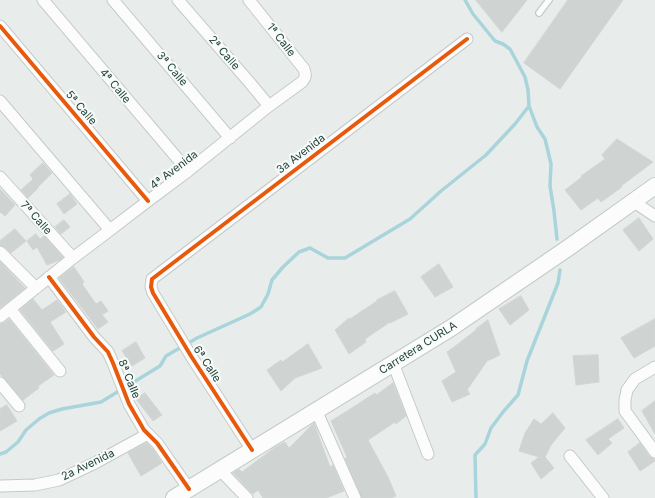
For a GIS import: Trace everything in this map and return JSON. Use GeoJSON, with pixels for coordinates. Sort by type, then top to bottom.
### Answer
{"type":"FeatureCollection","features":[{"type":"Feature","properties":{"kind":"main road","name":"Carretera CURLA"},"geometry":{"type":"LineString","coordinates":[[174,498],[451,328],[655,186]]}},
{"type":"Feature","properties":{"kind":"street","name":"4ª Calle"},"geometry":{"type":"LineString","coordinates":[[43,0],[188,171]]}},
{"type":"Feature","properties":{"kind":"street","name":"3ª Calle"},"geometry":{"type":"LineString","coordinates":[[113,0],[230,138]]}},
{"type":"Feature","properties":{"kind":"street","name":"2ª Calle"},"geometry":{"type":"LineString","coordinates":[[178,0],[269,106]]}},
{"type":"Feature","properties":{"kind":"street","name":"1ª Calle"},"geometry":{"type":"LineString","coordinates":[[249,0],[304,69],[306,78],[302,82]]}},
{"type":"Feature","properties":{"kind":"street","name":"5ª Calle"},"geometry":{"type":"LineString","coordinates":[[0,26],[148,201]]}},
{"type":"Feature","properties":{"kind":"street","name":"3a Avenida"},"geometry":{"type":"LineString","coordinates":[[151,287],[152,279],[467,39]]}},
{"type":"Feature","properties":{"kind":"street","name":"4ª Avenida"},"geometry":{"type":"LineString","coordinates":[[0,317],[73,258],[302,82]]}},
{"type":"Feature","properties":{"kind":"street"},"geometry":{"type":"LineString","coordinates":[[0,101],[110,230]]}},
{"type":"Feature","properties":{"kind":"street","name":"7ª Calle"},"geometry":{"type":"LineString","coordinates":[[0,177],[73,258]]}},
{"type":"Feature","properties":{"kind":"street"},"geometry":{"type":"LineString","coordinates":[[634,202],[655,216]]}},
{"type":"Feature","properties":{"kind":"street"},"geometry":{"type":"LineString","coordinates":[[0,252],[36,288]]}},
{"type":"Feature","properties":{"kind":"street","name":"8ª Calle"},"geometry":{"type":"LineString","coordinates":[[49,277],[94,337],[108,352],[124,394],[144,430],[157,443],[189,489]]}},
{"type":"Feature","properties":{"kind":"street","name":"6ª Calle"},"geometry":{"type":"LineString","coordinates":[[151,287],[153,293],[188,352],[252,450]]}},
{"type":"Feature","properties":{"kind":"street"},"geometry":{"type":"LineString","coordinates":[[10,309],[60,371]]}},
{"type":"Feature","properties":{"kind":"street"},"geometry":{"type":"LineString","coordinates":[[393,363],[428,454]]}},
{"type":"Feature","properties":{"kind":"street"},"geometry":{"type":"LineString","coordinates":[[655,367],[635,379],[627,390],[625,400],[625,411],[655,452]]}},
{"type":"Feature","properties":{"kind":"street"},"geometry":{"type":"LineString","coordinates":[[0,383],[19,406]]}},
{"type":"Feature","properties":{"kind":"street"},"geometry":{"type":"LineString","coordinates":[[316,410],[351,497]]}},
{"type":"Feature","properties":{"kind":"street","name":"2a Avenida"},"geometry":{"type":"LineString","coordinates":[[0,486],[35,485],[59,480],[95,463],[148,434]]}},
{"type":"Feature","properties":{"kind":"street"},"geometry":{"type":"LineString","coordinates":[[570,456],[603,498]]}},
{"type":"Feature","properties":{"kind":"street"},"geometry":{"type":"LineString","coordinates":[[220,470],[247,498]]}},
{"type":"Feature","properties":{"kind":"lane"},"geometry":{"type":"LineString","coordinates":[[539,13],[549,0]]}},
{"type":"Feature","properties":{"kind":"building"},"geometry":{"type":"Polygon","coordinates":[[[476,0],[527,0],[502,32],[476,0]]]}},
{"type":"Feature","properties":{"kind":"building"},"geometry":{"type":"Polygon","coordinates":[[[568,0],[623,0],[560,89],[524,63],[568,0]]]}},
{"type":"Feature","properties":{"kind":"building"},"geometry":{"type":"Polygon","coordinates":[[[617,139],[653,162],[601,202],[598,198],[581,210],[565,190],[582,177],[581,176],[605,159],[602,155],[617,139]]]}},
{"type":"Feature","properties":{"kind":"building"},"geometry":{"type":"Polygon","coordinates":[[[43,163],[52,173],[28,198],[21,190],[33,179],[30,175],[43,163]]]}},
{"type":"Feature","properties":{"kind":"building"},"geometry":{"type":"Polygon","coordinates":[[[0,189],[15,205],[5,216],[0,212],[0,189]]]}},
{"type":"Feature","properties":{"kind":"building"},"geometry":{"type":"Polygon","coordinates":[[[70,194],[77,204],[64,214],[57,204],[70,194]]]}},
{"type":"Feature","properties":{"kind":"building"},"geometry":{"type":"Polygon","coordinates":[[[639,218],[653,239],[639,251],[623,230],[639,218]]]}},
{"type":"Feature","properties":{"kind":"building"},"geometry":{"type":"Polygon","coordinates":[[[64,220],[70,227],[61,234],[55,227],[64,220]]]}},
{"type":"Feature","properties":{"kind":"building"},"geometry":{"type":"Polygon","coordinates":[[[15,229],[26,241],[11,253],[5,247],[0,245],[0,241],[15,229]]]}},
{"type":"Feature","properties":{"kind":"building"},"geometry":{"type":"Polygon","coordinates":[[[36,234],[40,239],[44,236],[63,257],[60,260],[47,265],[37,247],[33,250],[27,241],[36,234]]]}},
{"type":"Feature","properties":{"kind":"building"},"geometry":{"type":"Polygon","coordinates":[[[0,262],[25,288],[0,308],[0,262]]]}},
{"type":"Feature","properties":{"kind":"building"},"geometry":{"type":"Polygon","coordinates":[[[439,264],[453,287],[435,297],[421,277],[439,264]]]}},
{"type":"Feature","properties":{"kind":"building"},"geometry":{"type":"Polygon","coordinates":[[[74,267],[84,282],[82,284],[96,304],[101,301],[108,311],[102,315],[108,322],[98,329],[59,278],[74,267]]]}},
{"type":"Feature","properties":{"kind":"building"},"geometry":{"type":"Polygon","coordinates":[[[395,291],[408,314],[390,322],[365,339],[366,342],[349,354],[335,330],[349,318],[350,319],[377,300],[395,291]]]}},
{"type":"Feature","properties":{"kind":"building"},"geometry":{"type":"Polygon","coordinates":[[[521,296],[529,310],[510,325],[499,309],[521,296]]]}},
{"type":"Feature","properties":{"kind":"building"},"geometry":{"type":"Polygon","coordinates":[[[33,299],[42,310],[57,300],[66,312],[50,322],[64,344],[53,351],[20,310],[33,299]]]}},
{"type":"Feature","properties":{"kind":"building"},"geometry":{"type":"Polygon","coordinates":[[[9,319],[54,375],[38,386],[39,388],[23,400],[0,374],[0,324],[9,319]]]}},
{"type":"Feature","properties":{"kind":"building"},"geometry":{"type":"Polygon","coordinates":[[[655,319],[655,346],[634,358],[621,338],[655,319]]]}},
{"type":"Feature","properties":{"kind":"building"},"geometry":{"type":"Polygon","coordinates":[[[488,320],[500,355],[487,361],[467,390],[470,394],[452,402],[442,381],[456,372],[447,352],[488,320]]]}},
{"type":"Feature","properties":{"kind":"building"},"geometry":{"type":"Polygon","coordinates":[[[136,342],[145,358],[132,366],[122,351],[136,342]]]}},
{"type":"Feature","properties":{"kind":"building"},"geometry":{"type":"Polygon","coordinates":[[[308,344],[322,368],[295,378],[281,391],[267,370],[281,360],[282,362],[308,344]]]}},
{"type":"Feature","properties":{"kind":"building"},"geometry":{"type":"Polygon","coordinates":[[[598,355],[599,382],[576,385],[573,356],[598,355]]]}},
{"type":"Feature","properties":{"kind":"building"},"geometry":{"type":"Polygon","coordinates":[[[393,383],[406,416],[396,424],[395,422],[368,440],[388,477],[396,496],[391,498],[362,498],[345,459],[347,457],[331,421],[375,393],[376,395],[393,383]]]}},
{"type":"Feature","properties":{"kind":"building"},"geometry":{"type":"Polygon","coordinates":[[[145,393],[162,415],[153,421],[136,399],[145,393]]]}},
{"type":"Feature","properties":{"kind":"building"},"geometry":{"type":"Polygon","coordinates":[[[655,401],[655,434],[642,411],[655,401]]]}},
{"type":"Feature","properties":{"kind":"building"},"geometry":{"type":"Polygon","coordinates":[[[7,405],[17,421],[0,431],[0,409],[7,405]]]}},
{"type":"Feature","properties":{"kind":"building"},"geometry":{"type":"Polygon","coordinates":[[[553,413],[565,428],[551,445],[545,457],[554,468],[541,479],[531,463],[539,457],[519,451],[525,433],[534,419],[541,424],[553,413]]]}},
{"type":"Feature","properties":{"kind":"building"},"geometry":{"type":"Polygon","coordinates":[[[618,419],[624,428],[608,439],[612,443],[598,455],[586,440],[618,419]]]}},
{"type":"Feature","properties":{"kind":"building"},"geometry":{"type":"Polygon","coordinates":[[[314,423],[330,467],[333,465],[344,491],[326,498],[263,498],[258,490],[253,494],[233,473],[239,469],[242,472],[274,448],[285,442],[289,448],[314,423]]]}},
{"type":"Feature","properties":{"kind":"building"},"geometry":{"type":"Polygon","coordinates":[[[147,443],[162,463],[141,476],[128,453],[147,443]]]}},
{"type":"Feature","properties":{"kind":"building"},"geometry":{"type":"Polygon","coordinates":[[[640,443],[649,456],[655,461],[640,471],[628,452],[640,443]]]}},
{"type":"Feature","properties":{"kind":"waterway"},"geometry":{"type":"LineString","coordinates":[[0,454],[6,452],[18,442],[26,430],[49,413],[62,409],[101,402],[160,366],[166,356],[197,338],[250,314],[261,307],[268,294],[272,280],[299,252],[310,248],[328,258],[345,258],[410,219],[441,191],[486,155],[515,124],[529,106],[528,90],[525,77],[510,49],[495,41],[473,14],[465,0]]}},
{"type":"Feature","properties":{"kind":"waterway"},"geometry":{"type":"LineString","coordinates":[[529,106],[537,127],[545,139],[551,164],[550,186],[557,239]]}},
{"type":"Feature","properties":{"kind":"waterway"},"geometry":{"type":"LineString","coordinates":[[476,498],[475,455],[485,444],[491,428],[518,395],[527,361],[558,283],[560,270]]}},
{"type":"Feature","properties":{"kind":"cycle path"},"geometry":{"type":"LineString","coordinates":[[0,26],[148,201]]}},
{"type":"Feature","properties":{"kind":"cycle path"},"geometry":{"type":"LineString","coordinates":[[252,450],[191,356],[153,293],[151,287],[152,279],[467,39]]}},
{"type":"Feature","properties":{"kind":"cycle path"},"geometry":{"type":"LineString","coordinates":[[49,277],[94,337],[108,352],[129,404],[144,430],[157,443],[189,489]]}}]}
